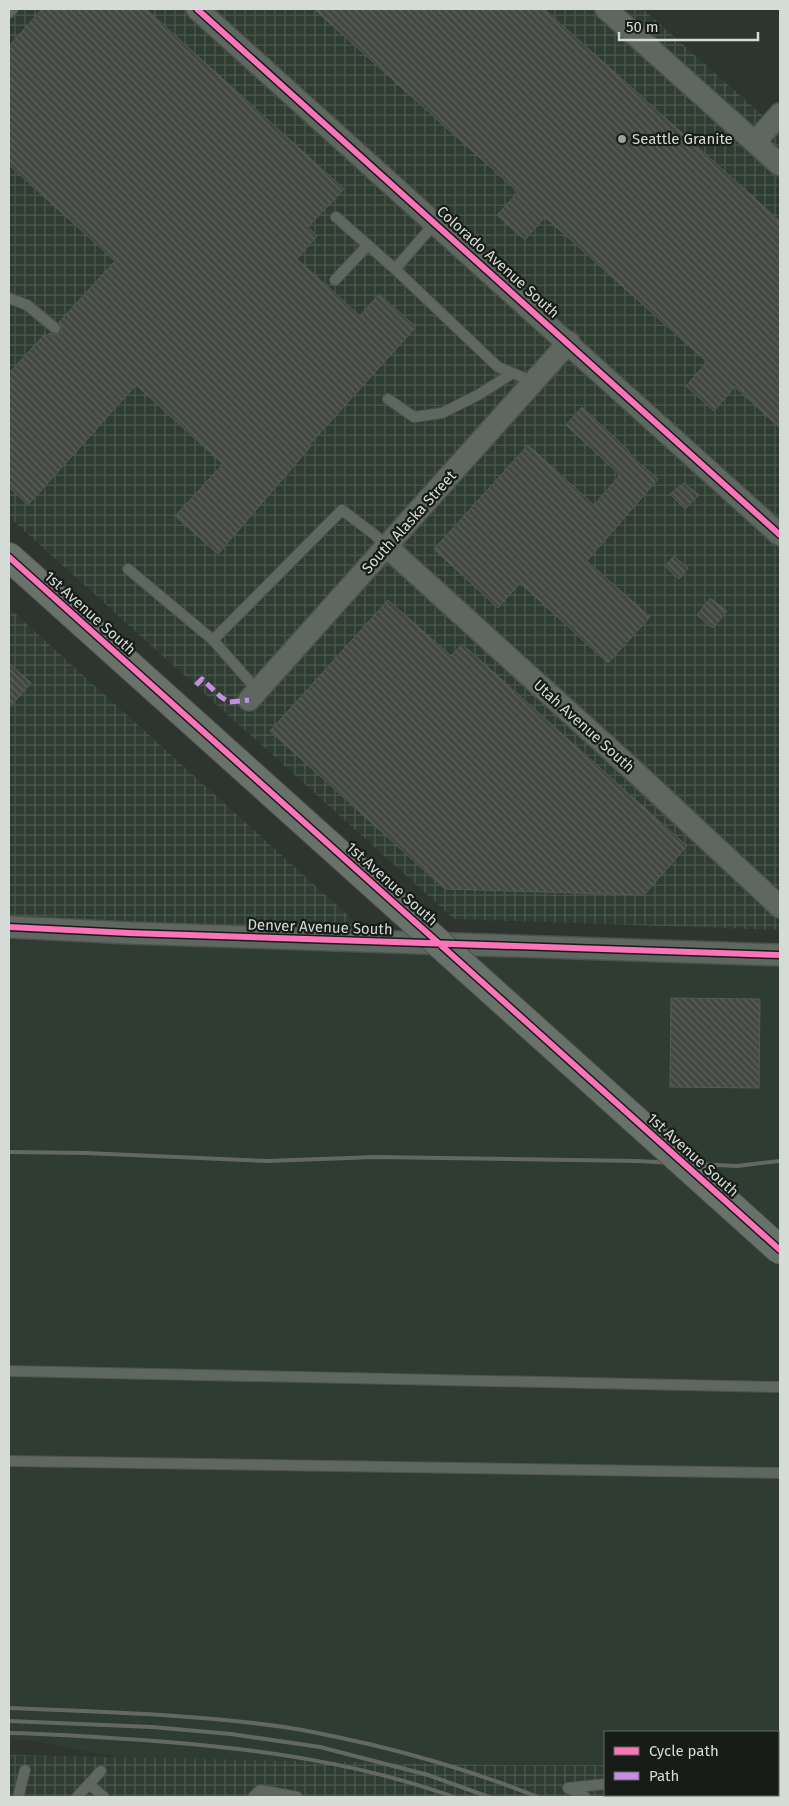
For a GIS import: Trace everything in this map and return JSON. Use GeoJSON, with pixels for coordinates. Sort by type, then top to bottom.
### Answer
{"type":"FeatureCollection","features":[{"type":"Feature","properties":{"kind":"main road","name":"1st Avenue South"},"geometry":{"type":"LineString","coordinates":[[18,565],[780,1250]]}},
{"type":"Feature","properties":{"kind":"street","name":"Colorado Avenue South"},"geometry":{"type":"LineString","coordinates":[[197,9],[569,342],[780,535]]}},
{"type":"Feature","properties":{"kind":"street"},"geometry":{"type":"LineString","coordinates":[[606,9],[780,165]]}},
{"type":"Feature","properties":{"kind":"street"},"geometry":{"type":"LineString","coordinates":[[755,142],[780,114]]}},
{"type":"Feature","properties":{"kind":"street","name":"South Alaska Street"},"geometry":{"type":"LineString","coordinates":[[254,696],[569,342]]}},
{"type":"Feature","properties":{"kind":"street","name":"Utah Avenue South"},"geometry":{"type":"LineString","coordinates":[[387,547],[633,770],[780,907]]}},
{"type":"Feature","properties":{"kind":"street","name":"Denver Avenue South"},"geometry":{"type":"LineString","coordinates":[[9,927],[139,934],[780,955]]}},
{"type":"Feature","properties":{"kind":"lane"},"geometry":{"type":"LineString","coordinates":[[9,13],[13,9]]}},
{"type":"Feature","properties":{"kind":"lane"},"geometry":{"type":"LineString","coordinates":[[336,217],[395,269],[498,367],[534,382]]}},
{"type":"Feature","properties":{"kind":"lane"},"geometry":{"type":"LineString","coordinates":[[395,269],[435,223]]}},
{"type":"Feature","properties":{"kind":"lane"},"geometry":{"type":"LineString","coordinates":[[335,280],[368,245]]}},
{"type":"Feature","properties":{"kind":"lane"},"geometry":{"type":"LineString","coordinates":[[9,298],[27,304],[56,328]]}},
{"type":"Feature","properties":{"kind":"lane"},"geometry":{"type":"LineString","coordinates":[[388,399],[414,417],[442,412],[478,395],[513,373]]}},
{"type":"Feature","properties":{"kind":"lane"},"geometry":{"type":"LineString","coordinates":[[213,640],[342,510],[375,535],[387,547]]}},
{"type":"Feature","properties":{"kind":"lane"},"geometry":{"type":"LineString","coordinates":[[128,569],[213,640],[254,696]]}},
{"type":"Feature","properties":{"kind":"lane"},"geometry":{"type":"LineString","coordinates":[[9,1371],[780,1387]]}},
{"type":"Feature","properties":{"kind":"lane"},"geometry":{"type":"LineString","coordinates":[[9,1461],[780,1472]]}},
{"type":"Feature","properties":{"kind":"lane"},"geometry":{"type":"LineString","coordinates":[[20,1797],[25,1770]]}},
{"type":"Feature","properties":{"kind":"lane"},"geometry":{"type":"LineString","coordinates":[[77,1797],[101,1771]]}},
{"type":"Feature","properties":{"kind":"lane"},"geometry":{"type":"LineString","coordinates":[[89,1784],[104,1797]]}},
{"type":"Feature","properties":{"kind":"lane"},"geometry":{"type":"LineString","coordinates":[[585,1797],[568,1788],[604,1784]]}},
{"type":"Feature","properties":{"kind":"lane"},"geometry":{"type":"LineString","coordinates":[[253,1797],[260,1790],[297,1797]]}},
{"type":"Feature","properties":{"kind":"shaded area"},"geometry":{"type":"Polygon","coordinates":[[[9,9],[643,9],[780,131],[780,930],[454,919],[9,517],[9,9]]]}},
{"type":"Feature","properties":{"kind":"shaded area"},"geometry":{"type":"Polygon","coordinates":[[[9,608],[362,928],[9,919],[9,608]]]}},
{"type":"Feature","properties":{"kind":"shaded area"},"geometry":{"type":"Polygon","coordinates":[[[9,940],[780,958],[780,1764],[779,1731],[604,1731],[604,1765],[366,1797],[122,1758],[27,1740],[9,1740],[9,940]]]}},
{"type":"Feature","properties":{"kind":"shaded area"},"geometry":{"type":"Polygon","coordinates":[[[9,1755],[497,1765],[604,1765],[604,1796],[779,1796],[780,1764],[780,1797],[9,1797],[9,1755]]]}},
{"type":"Feature","properties":{"kind":"building"},"geometry":{"type":"Polygon","coordinates":[[[42,9],[146,9],[344,189],[308,227],[317,236],[297,259],[360,316],[379,294],[416,327],[309,445],[311,446],[218,554],[175,516],[223,464],[136,385],[28,505],[9,487],[9,373],[44,335],[60,333],[62,329],[59,322],[115,261],[9,165],[9,46],[42,9]]]}},
{"type":"Feature","properties":{"kind":"building"},"geometry":{"type":"Polygon","coordinates":[[[314,9],[544,9],[780,221],[780,428],[735,387],[714,411],[686,386],[707,362],[545,217],[525,240],[497,215],[518,192],[314,9]]]}},
{"type":"Feature","properties":{"kind":"building"},"geometry":{"type":"Polygon","coordinates":[[[582,407],[630,452],[629,454],[658,479],[587,561],[650,617],[608,663],[520,583],[498,608],[434,549],[528,445],[594,505],[620,475],[566,425],[582,407]]]}},
{"type":"Feature","properties":{"kind":"building"},"geometry":{"type":"Polygon","coordinates":[[[684,483],[699,495],[685,509],[670,494],[684,483]]]}},
{"type":"Feature","properties":{"kind":"building"},"geometry":{"type":"Polygon","coordinates":[[[674,556],[688,568],[679,579],[665,566],[674,556]]]}},
{"type":"Feature","properties":{"kind":"building"},"geometry":{"type":"Polygon","coordinates":[[[710,598],[727,611],[713,628],[697,615],[710,598]]]}},
{"type":"Feature","properties":{"kind":"building"},"geometry":{"type":"Polygon","coordinates":[[[388,600],[451,656],[462,644],[687,846],[644,895],[445,889],[270,731],[388,600]]]}},
{"type":"Feature","properties":{"kind":"building"},"geometry":{"type":"Polygon","coordinates":[[[9,663],[31,683],[9,708],[9,663]]]}},
{"type":"Feature","properties":{"kind":"building"},"geometry":{"type":"Polygon","coordinates":[[[671,998],[760,999],[759,1088],[670,1087],[671,998]]]}},
{"type":"Feature","properties":{"kind":"railway"},"geometry":{"type":"LineString","coordinates":[[9,1152],[86,1153],[267,1161],[375,1157],[637,1161],[737,1166],[780,1161]]}},
{"type":"Feature","properties":{"kind":"railway"},"geometry":{"type":"LineString","coordinates":[[9,1708],[181,1716],[295,1729],[412,1755],[476,1774],[538,1797]]}},
{"type":"Feature","properties":{"kind":"railway"},"geometry":{"type":"LineString","coordinates":[[9,1721],[152,1727],[231,1734],[320,1747],[428,1775],[489,1797]]}},
{"type":"Feature","properties":{"kind":"railway"},"geometry":{"type":"LineString","coordinates":[[9,1733],[168,1742],[277,1754],[349,1767],[419,1785],[454,1797]]}},
{"type":"Feature","properties":{"kind":"marked path"},"geometry":{"type":"LineString","coordinates":[[196,685],[202,679],[229,702],[249,700]]}},
{"type":"Feature","properties":{"kind":"cycle path"},"geometry":{"type":"LineString","coordinates":[[197,9],[780,535]]}},
{"type":"Feature","properties":{"kind":"cycle path"},"geometry":{"type":"LineString","coordinates":[[9,557],[780,1250]]}},
{"type":"Feature","properties":{"kind":"cycle path"},"geometry":{"type":"LineString","coordinates":[[9,927],[129,933],[780,955]]}},
{"type":"Feature","properties":{"kind":"place","name":"Seattle Granite"},"geometry":{"type":"Point","coordinates":[622,139]}}]}
